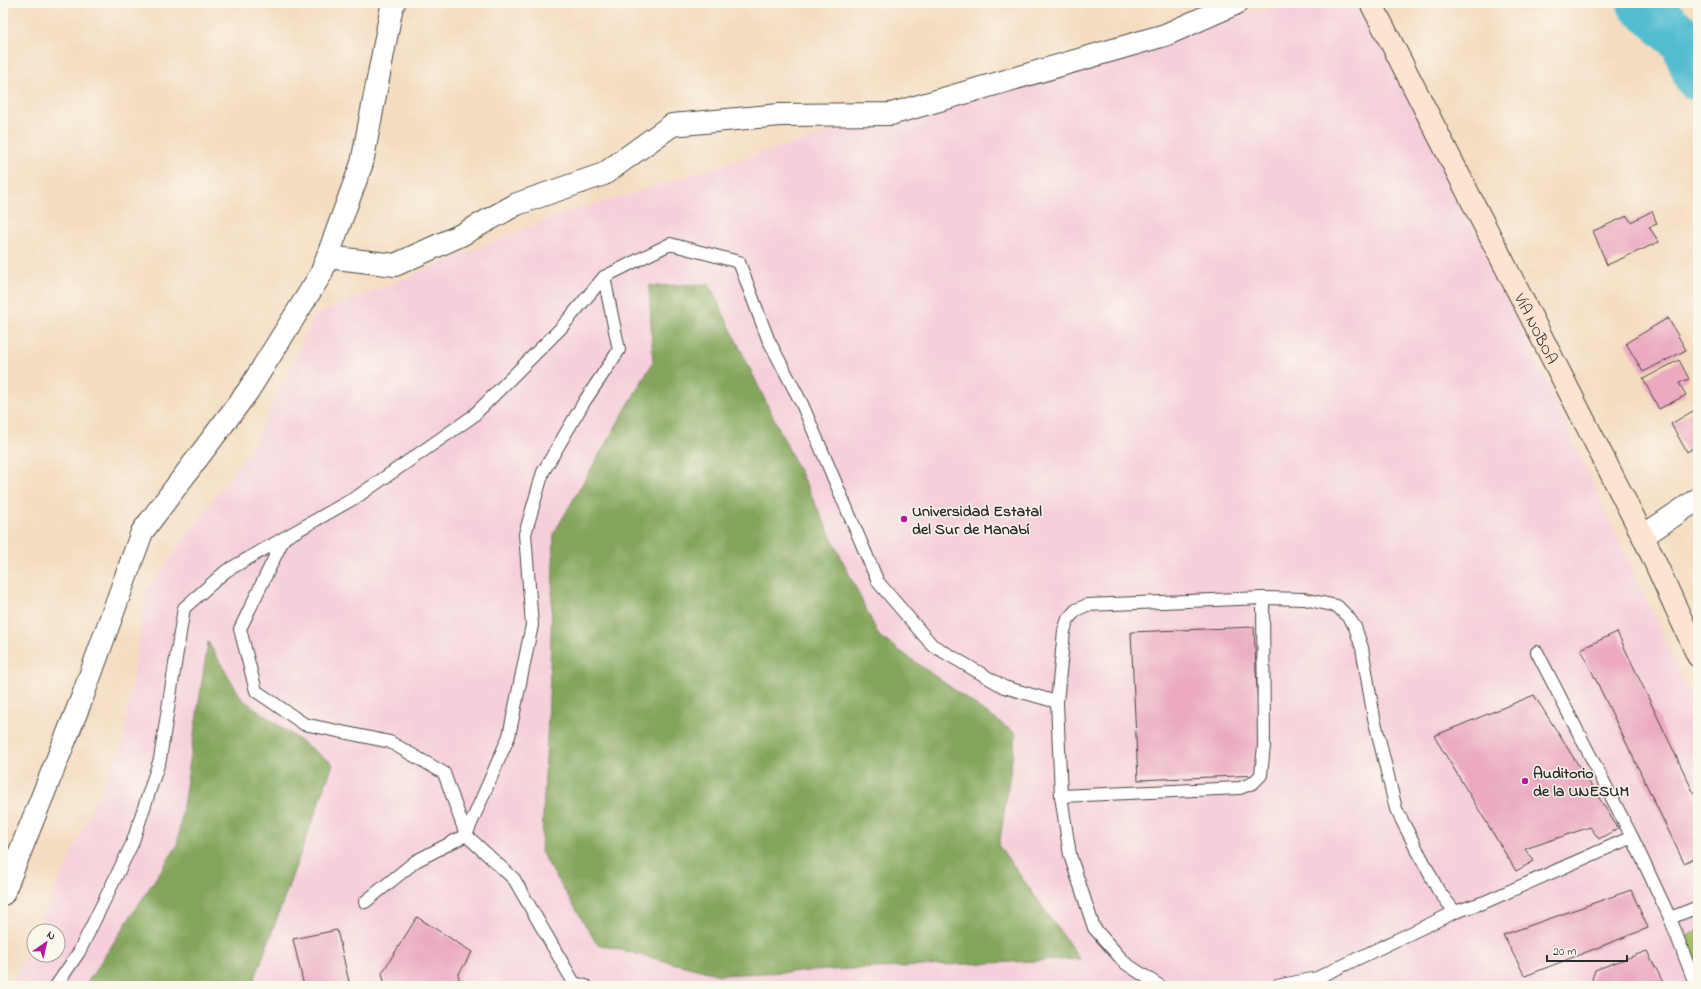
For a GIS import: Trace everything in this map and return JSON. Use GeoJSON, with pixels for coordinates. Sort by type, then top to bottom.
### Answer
{"type":"FeatureCollection","features":[{"type":"Feature","properties":{"kind":"main road","name":"VÍA NOBOA"},"geometry":{"type":"LineString","coordinates":[[1371,3],[1643,536],[1698,656]]}},
{"type":"Feature","properties":{"kind":"street"},"geometry":{"type":"LineString","coordinates":[[3,894],[82,698],[142,532],[248,391],[322,274],[362,163],[392,6],[394,3]]}},
{"type":"Feature","properties":{"kind":"street"},"geometry":{"type":"LineString","coordinates":[[328,257],[395,265],[461,235],[517,204],[604,174],[672,125],[780,114],[891,114],[1165,35],[1237,3]]}},
{"type":"Feature","properties":{"kind":"street"},"geometry":{"type":"LineString","coordinates":[[1643,536],[1698,499]]}},
{"type":"Feature","properties":{"kind":"lane"},"geometry":{"type":"LineString","coordinates":[[56,986],[80,952],[132,844],[160,759],[184,608],[226,571],[358,496],[472,418],[561,328],[604,277],[670,244],[739,262],[768,339],[802,404],[878,582],[932,645],[1004,688],[1057,702]]}},
{"type":"Feature","properties":{"kind":"lane"},"geometry":{"type":"LineString","coordinates":[[365,902],[416,861],[466,834],[510,736],[532,625],[525,534],[543,472],[584,402],[619,350],[604,277]]}},
{"type":"Feature","properties":{"kind":"lane"},"geometry":{"type":"LineString","coordinates":[[284,538],[240,629],[256,692],[304,724],[390,742],[444,773],[466,834],[514,879],[574,982],[586,986]]}},
{"type":"Feature","properties":{"kind":"lane"},"geometry":{"type":"LineString","coordinates":[[1061,796],[1240,788],[1253,784],[1261,775],[1264,746],[1263,598]]}},
{"type":"Feature","properties":{"kind":"lane"},"geometry":{"type":"LineString","coordinates":[[1160,986],[1125,963],[1094,928],[1070,855],[1061,796],[1057,702],[1066,625],[1068,619],[1076,610],[1087,605],[1263,598],[1304,599],[1337,606],[1355,627],[1362,648],[1374,718],[1396,809],[1438,890],[1455,912]]}},
{"type":"Feature","properties":{"kind":"lane"},"geometry":{"type":"LineString","coordinates":[[1537,652],[1632,837],[1670,918],[1696,986]]}},
{"type":"Feature","properties":{"kind":"lane"},"geometry":{"type":"LineString","coordinates":[[1277,986],[1315,982],[1455,912],[1485,902],[1632,837]]}},
{"type":"Feature","properties":{"kind":"lane"},"geometry":{"type":"LineString","coordinates":[[1670,918],[1698,907]]}},
{"type":"Feature","properties":{"kind":"shaded area","name":"Universidad Estatal del Sur de Manabí"},"geometry":{"type":"Polygon","coordinates":[[[1304,3],[1371,3],[1698,711],[1698,986],[11,986],[26,953],[26,963],[66,963],[66,923],[40,923],[123,742],[146,592],[253,446],[315,315],[557,216],[867,121],[1237,14],[1304,3]]]}},
{"type":"Feature","properties":{"kind":"green space"},"geometry":{"type":"Polygon","coordinates":[[[709,284],[879,636],[1016,734],[999,846],[1080,959],[720,975],[597,944],[541,852],[549,700],[554,533],[653,362],[649,286],[709,284]]]}},
{"type":"Feature","properties":{"kind":"green space"},"geometry":{"type":"Polygon","coordinates":[[[208,642],[242,699],[333,764],[253,984],[254,986],[85,986],[177,846],[208,642]]]}},
{"type":"Feature","properties":{"kind":"green space"},"geometry":{"type":"Polygon","coordinates":[[[1698,931],[1698,964],[1685,937],[1698,931]]]}},
{"type":"Feature","properties":{"kind":"building"},"geometry":{"type":"Polygon","coordinates":[[[1652,211],[1657,224],[1649,227],[1659,242],[1607,265],[1593,231],[1627,216],[1631,222],[1652,211]]]}},
{"type":"Feature","properties":{"kind":"building"},"geometry":{"type":"Polygon","coordinates":[[[1668,318],[1686,350],[1643,372],[1626,343],[1668,318]]]}},
{"type":"Feature","properties":{"kind":"building"},"geometry":{"type":"Polygon","coordinates":[[[1679,360],[1689,379],[1679,383],[1686,395],[1659,409],[1643,379],[1679,360]]]}},
{"type":"Feature","properties":{"kind":"building"},"geometry":{"type":"Polygon","coordinates":[[[1698,408],[1698,445],[1687,452],[1671,424],[1698,408]]]}},
{"type":"Feature","properties":{"kind":"building"},"geometry":{"type":"Polygon","coordinates":[[[1254,627],[1261,775],[1138,780],[1131,632],[1254,627]]]}},
{"type":"Feature","properties":{"kind":"building"},"geometry":{"type":"Polygon","coordinates":[[[1617,632],[1698,802],[1698,856],[1684,863],[1581,649],[1617,632]]]}},
{"type":"Feature","properties":{"kind":"building","name":"Auditorio de la UNESUM"},"geometry":{"type":"Polygon","coordinates":[[[1534,695],[1618,828],[1599,839],[1590,827],[1525,849],[1534,861],[1516,871],[1434,736],[1534,695]]]}},
{"type":"Feature","properties":{"kind":"building"},"geometry":{"type":"Polygon","coordinates":[[[1631,890],[1648,928],[1525,976],[1503,935],[1631,890]]]}},
{"type":"Feature","properties":{"kind":"building"},"geometry":{"type":"Polygon","coordinates":[[[417,917],[472,952],[458,975],[461,986],[385,986],[382,973],[417,917]]]}},
{"type":"Feature","properties":{"kind":"building"},"geometry":{"type":"Polygon","coordinates":[[[337,930],[350,986],[304,986],[293,939],[337,930]]]}},
{"type":"Feature","properties":{"kind":"building"},"geometry":{"type":"Polygon","coordinates":[[[1647,951],[1665,986],[1590,986],[1595,970],[1647,951]]]}},
{"type":"Feature","properties":{"kind":"waterway"},"geometry":{"type":"LineString","coordinates":[[1641,3],[1684,41],[1698,77]]}},
{"type":"Feature","properties":{"kind":"place","name":"Universidad Estatal del Sur de Manabí"},"geometry":{"type":"Point","coordinates":[904,519]}},
{"type":"Feature","properties":{"kind":"place","name":"Auditorio de la UNESUM"},"geometry":{"type":"Point","coordinates":[1525,781]}}]}
